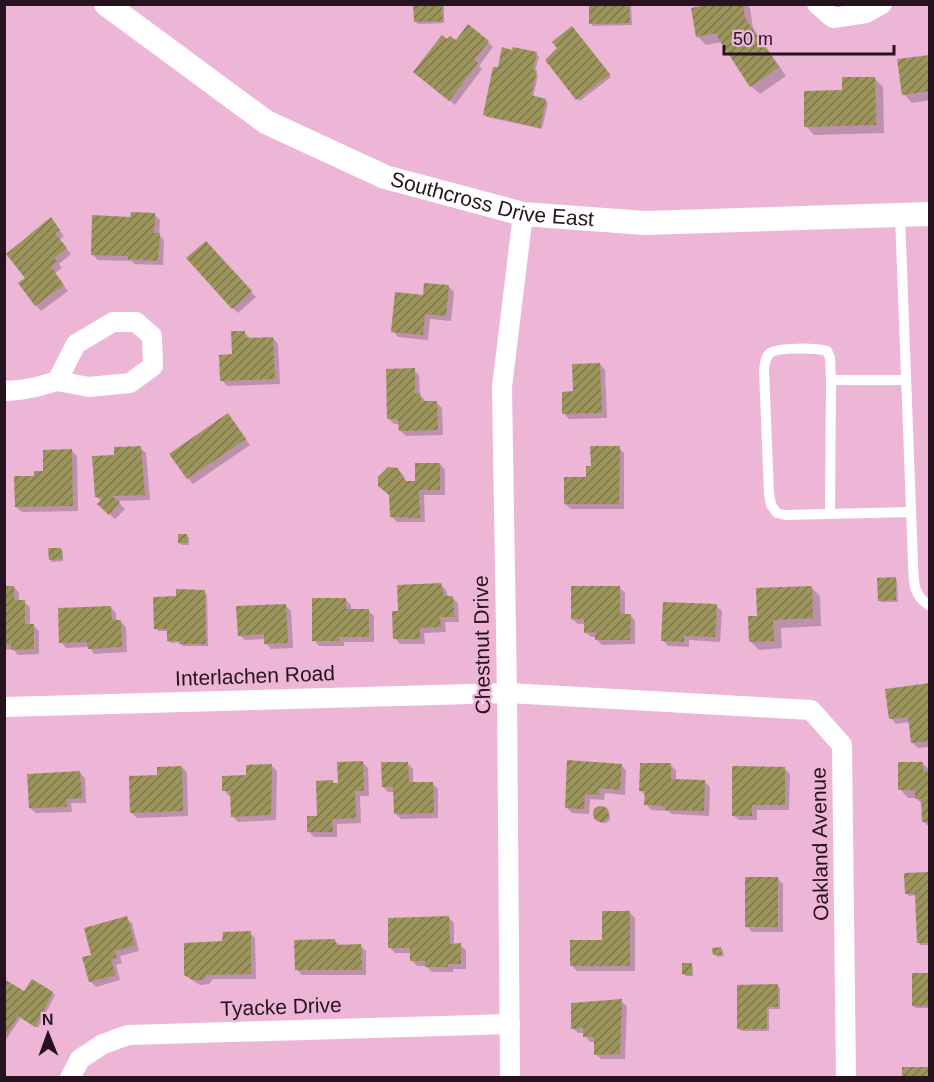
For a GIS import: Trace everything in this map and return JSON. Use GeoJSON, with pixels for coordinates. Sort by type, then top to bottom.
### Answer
{"type":"FeatureCollection","features":[{"type":"Feature","properties":{"kind":"street","name":"Southcross Drive East"},"geometry":{"type":"LineString","coordinates":[[106,4],[266,122],[385,177],[523,214],[645,223],[930,214]]}},
{"type":"Feature","properties":{"kind":"street"},"geometry":{"type":"LineString","coordinates":[[817,4],[833,18],[866,13],[882,4]]}},
{"type":"Feature","properties":{"kind":"street","name":"Chestnut Drive"},"geometry":{"type":"LineString","coordinates":[[510,1077],[502,387],[523,214]]}},
{"type":"Feature","properties":{"kind":"street"},"geometry":{"type":"LineString","coordinates":[[4,391],[36,387],[57,381],[89,387],[130,383],[153,366],[152,336],[136,322],[113,322],[76,344],[57,381]]}},
{"type":"Feature","properties":{"kind":"street","name":"Interlachen Road"},"geometry":{"type":"LineString","coordinates":[[4,707],[507,693]]}},
{"type":"Feature","properties":{"kind":"street","name":"Oakland Avenue"},"geometry":{"type":"LineString","coordinates":[[507,693],[811,710],[842,745],[846,1077]]}},
{"type":"Feature","properties":{"kind":"street","name":"Tyacke Drive"},"geometry":{"type":"LineString","coordinates":[[70,1077],[80,1059],[103,1044],[128,1035],[510,1024]]}},
{"type":"Feature","properties":{"kind":"lane"},"geometry":{"type":"LineString","coordinates":[[900,214],[915,590],[922,601],[930,606]]}},
{"type":"Feature","properties":{"kind":"lane"},"geometry":{"type":"LineString","coordinates":[[830,514],[830,358],[827,351],[820,349],[773,351],[765,360],[764,370],[769,494],[771,506],[777,513],[784,515],[830,514],[911,512]]}},
{"type":"Feature","properties":{"kind":"lane"},"geometry":{"type":"LineString","coordinates":[[831,380],[906,380]]}},
{"type":"Feature","properties":{"kind":"building"},"geometry":{"type":"Polygon","coordinates":[[[413,4],[442,4],[443,21],[414,22],[413,4]]]}},
{"type":"Feature","properties":{"kind":"building"},"geometry":{"type":"Polygon","coordinates":[[[589,4],[629,4],[630,23],[589,24],[589,4]]]}},
{"type":"Feature","properties":{"kind":"building"},"geometry":{"type":"Polygon","coordinates":[[[711,4],[743,4],[745,18],[779,67],[750,87],[717,33],[696,37],[691,8],[711,4]]]}},
{"type":"Feature","properties":{"kind":"building"},"geometry":{"type":"Polygon","coordinates":[[[468,24],[489,41],[474,60],[478,63],[449,101],[413,72],[442,35],[447,39],[450,36],[456,40],[468,24]]]}},
{"type":"Feature","properties":{"kind":"building"},"geometry":{"type":"Polygon","coordinates":[[[572,26],[610,74],[576,100],[545,60],[557,48],[552,42],[572,26]]]}},
{"type":"Feature","properties":{"kind":"building"},"geometry":{"type":"Polygon","coordinates":[[[502,47],[537,52],[533,70],[537,71],[531,95],[546,99],[540,128],[483,115],[493,67],[498,67],[502,47]]]}},
{"type":"Feature","properties":{"kind":"building"},"geometry":{"type":"Polygon","coordinates":[[[930,55],[930,91],[902,95],[897,59],[930,55]]]}},
{"type":"Feature","properties":{"kind":"building"},"geometry":{"type":"Polygon","coordinates":[[[842,77],[875,77],[876,125],[804,127],[804,91],[842,90],[842,77]]]}},
{"type":"Feature","properties":{"kind":"building"},"geometry":{"type":"Polygon","coordinates":[[[131,212],[155,213],[154,233],[160,233],[158,261],[128,259],[128,256],[91,255],[92,215],[130,217],[131,212]]]}},
{"type":"Feature","properties":{"kind":"building"},"geometry":{"type":"Polygon","coordinates":[[[51,217],[60,230],[55,233],[67,248],[54,258],[58,262],[51,267],[64,285],[35,306],[18,283],[25,278],[6,254],[51,217]]]}},
{"type":"Feature","properties":{"kind":"building"},"geometry":{"type":"Polygon","coordinates":[[[206,241],[252,291],[232,309],[186,258],[206,241]]]}},
{"type":"Feature","properties":{"kind":"building"},"geometry":{"type":"Polygon","coordinates":[[[424,283],[449,285],[446,316],[425,314],[423,335],[391,332],[395,292],[423,295],[424,283]]]}},
{"type":"Feature","properties":{"kind":"building"},"geometry":{"type":"Polygon","coordinates":[[[231,331],[245,331],[245,338],[273,337],[275,379],[220,381],[219,355],[232,354],[231,331]]]}},
{"type":"Feature","properties":{"kind":"building"},"geometry":{"type":"Polygon","coordinates":[[[600,363],[602,413],[562,414],[562,392],[573,391],[572,364],[600,363]]]}},
{"type":"Feature","properties":{"kind":"building"},"geometry":{"type":"Polygon","coordinates":[[[415,368],[415,394],[420,393],[421,401],[437,401],[438,430],[399,431],[398,419],[387,419],[386,369],[415,368]]]}},
{"type":"Feature","properties":{"kind":"building"},"geometry":{"type":"Polygon","coordinates":[[[228,413],[246,439],[187,479],[169,454],[228,413]]]}},
{"type":"Feature","properties":{"kind":"building"},"geometry":{"type":"Polygon","coordinates":[[[141,446],[145,495],[112,496],[120,502],[109,515],[97,504],[103,498],[95,497],[92,456],[114,455],[114,447],[141,446]]]}},
{"type":"Feature","properties":{"kind":"building"},"geometry":{"type":"Polygon","coordinates":[[[590,446],[620,446],[619,504],[564,504],[564,477],[586,477],[586,466],[591,466],[590,446]]]}},
{"type":"Feature","properties":{"kind":"building"},"geometry":{"type":"Polygon","coordinates":[[[72,449],[73,506],[15,507],[14,476],[34,476],[34,471],[43,471],[43,450],[72,449]]]}},
{"type":"Feature","properties":{"kind":"building"},"geometry":{"type":"Polygon","coordinates":[[[415,463],[440,463],[440,490],[419,490],[420,518],[390,517],[389,495],[378,486],[378,477],[388,467],[398,468],[405,481],[415,481],[415,463]]]}},
{"type":"Feature","properties":{"kind":"building"},"geometry":{"type":"Polygon","coordinates":[[[178,534],[187,534],[187,543],[178,543],[178,534]]]}},
{"type":"Feature","properties":{"kind":"building"},"geometry":{"type":"Polygon","coordinates":[[[48,548],[61,548],[62,559],[49,560],[48,548]]]}},
{"type":"Feature","properties":{"kind":"building"},"geometry":{"type":"Polygon","coordinates":[[[896,577],[896,600],[878,601],[877,578],[896,577]]]}},
{"type":"Feature","properties":{"kind":"building"},"geometry":{"type":"Polygon","coordinates":[[[441,583],[444,596],[453,596],[454,617],[440,617],[441,627],[420,628],[420,639],[393,639],[392,611],[398,611],[397,585],[441,583]]]}},
{"type":"Feature","properties":{"kind":"building"},"geometry":{"type":"Polygon","coordinates":[[[4,586],[14,586],[14,600],[25,600],[25,624],[34,624],[34,649],[11,650],[11,644],[4,645],[4,586]]]}},
{"type":"Feature","properties":{"kind":"building"},"geometry":{"type":"Polygon","coordinates":[[[571,586],[620,586],[620,614],[631,614],[630,640],[595,640],[595,632],[584,633],[584,619],[571,619],[571,586]]]}},
{"type":"Feature","properties":{"kind":"building"},"geometry":{"type":"Polygon","coordinates":[[[812,586],[813,618],[773,620],[774,641],[749,642],[748,616],[757,616],[756,588],[812,586]]]}},
{"type":"Feature","properties":{"kind":"building"},"geometry":{"type":"Polygon","coordinates":[[[176,589],[205,590],[206,644],[179,644],[179,641],[167,641],[167,629],[154,629],[153,597],[176,596],[176,589]]]}},
{"type":"Feature","properties":{"kind":"building"},"geometry":{"type":"Polygon","coordinates":[[[312,598],[346,598],[346,609],[369,609],[369,637],[339,637],[339,641],[312,641],[312,598]]]}},
{"type":"Feature","properties":{"kind":"building"},"geometry":{"type":"Polygon","coordinates":[[[663,602],[717,604],[715,637],[684,636],[684,642],[661,641],[663,602]]]}},
{"type":"Feature","properties":{"kind":"building"},"geometry":{"type":"Polygon","coordinates":[[[286,604],[288,643],[264,644],[264,634],[238,636],[236,606],[286,604]]]}},
{"type":"Feature","properties":{"kind":"building"},"geometry":{"type":"Polygon","coordinates":[[[111,606],[112,620],[121,620],[122,647],[88,649],[87,642],[59,643],[58,608],[111,606]]]}},
{"type":"Feature","properties":{"kind":"building"},"geometry":{"type":"Polygon","coordinates":[[[930,683],[930,741],[911,743],[908,717],[889,719],[885,689],[930,683]]]}},
{"type":"Feature","properties":{"kind":"building"},"geometry":{"type":"Polygon","coordinates":[[[567,760],[622,764],[620,790],[600,788],[599,795],[585,794],[584,809],[565,808],[567,760]]]}},
{"type":"Feature","properties":{"kind":"building"},"geometry":{"type":"Polygon","coordinates":[[[363,761],[364,791],[355,791],[356,818],[332,819],[333,832],[307,832],[307,816],[317,816],[316,781],[333,780],[333,783],[338,783],[337,762],[363,761]]]}},
{"type":"Feature","properties":{"kind":"building"},"geometry":{"type":"Polygon","coordinates":[[[381,762],[408,762],[409,782],[433,782],[434,813],[394,814],[393,787],[382,787],[381,762]]]}},
{"type":"Feature","properties":{"kind":"building"},"geometry":{"type":"Polygon","coordinates":[[[898,762],[923,762],[923,771],[930,771],[930,822],[922,822],[921,799],[915,799],[915,790],[898,790],[898,762]]]}},
{"type":"Feature","properties":{"kind":"building"},"geometry":{"type":"Polygon","coordinates":[[[640,763],[671,763],[671,779],[705,780],[704,811],[665,810],[665,806],[644,805],[645,791],[639,791],[640,763]]]}},
{"type":"Feature","properties":{"kind":"building"},"geometry":{"type":"Polygon","coordinates":[[[272,764],[271,815],[231,817],[230,791],[222,791],[222,776],[246,775],[246,765],[272,764]]]}},
{"type":"Feature","properties":{"kind":"building"},"geometry":{"type":"Polygon","coordinates":[[[182,766],[183,811],[130,813],[129,776],[157,775],[157,767],[182,766]]]}},
{"type":"Feature","properties":{"kind":"building"},"geometry":{"type":"Polygon","coordinates":[[[732,766],[785,767],[785,805],[752,805],[752,816],[732,816],[732,766]]]}},
{"type":"Feature","properties":{"kind":"building"},"geometry":{"type":"Polygon","coordinates":[[[80,771],[82,798],[66,799],[67,807],[29,808],[27,774],[80,771]]]}},
{"type":"Feature","properties":{"kind":"building"},"geometry":{"type":"Polygon","coordinates":[[[601,806],[607,808],[609,814],[607,820],[601,822],[595,820],[593,814],[595,808],[601,806]]]}},
{"type":"Feature","properties":{"kind":"building"},"geometry":{"type":"Polygon","coordinates":[[[930,872],[930,943],[917,943],[915,894],[905,894],[904,873],[930,872]]]}},
{"type":"Feature","properties":{"kind":"building"},"geometry":{"type":"Polygon","coordinates":[[[745,877],[778,877],[778,927],[745,927],[745,877]]]}},
{"type":"Feature","properties":{"kind":"building"},"geometry":{"type":"Polygon","coordinates":[[[602,911],[630,911],[630,966],[570,966],[570,940],[602,940],[602,911]]]}},
{"type":"Feature","properties":{"kind":"building"},"geometry":{"type":"Polygon","coordinates":[[[127,916],[135,945],[115,951],[117,958],[111,959],[115,975],[89,982],[82,957],[91,955],[84,928],[127,916]]]}},
{"type":"Feature","properties":{"kind":"building"},"geometry":{"type":"Polygon","coordinates":[[[449,916],[450,944],[461,943],[461,964],[448,964],[448,967],[425,967],[425,961],[410,961],[410,948],[388,948],[388,918],[449,916]]]}},
{"type":"Feature","properties":{"kind":"building"},"geometry":{"type":"Polygon","coordinates":[[[251,931],[251,974],[207,975],[203,980],[193,980],[184,975],[184,943],[222,941],[223,932],[251,931]]]}},
{"type":"Feature","properties":{"kind":"building"},"geometry":{"type":"Polygon","coordinates":[[[335,939],[336,945],[361,944],[362,970],[295,970],[294,940],[335,939]]]}},
{"type":"Feature","properties":{"kind":"building"},"geometry":{"type":"Polygon","coordinates":[[[721,947],[722,955],[713,955],[712,948],[721,947]]]}},
{"type":"Feature","properties":{"kind":"building"},"geometry":{"type":"Polygon","coordinates":[[[682,963],[692,963],[691,975],[682,974],[682,963]]]}},
{"type":"Feature","properties":{"kind":"building"},"geometry":{"type":"Polygon","coordinates":[[[912,973],[930,973],[930,1006],[912,1006],[912,973]]]}},
{"type":"Feature","properties":{"kind":"building"},"geometry":{"type":"Polygon","coordinates":[[[4,979],[24,991],[32,979],[53,992],[35,1027],[18,1016],[4,1038],[4,979]]]}},
{"type":"Feature","properties":{"kind":"building"},"geometry":{"type":"Polygon","coordinates":[[[778,984],[778,1007],[767,1007],[767,1029],[737,1029],[737,985],[778,984]]]}},
{"type":"Feature","properties":{"kind":"building"},"geometry":{"type":"Polygon","coordinates":[[[622,999],[620,1054],[594,1055],[594,1037],[583,1037],[583,1028],[571,1029],[571,1003],[622,999]]]}},
{"type":"Feature","properties":{"kind":"building"},"geometry":{"type":"Polygon","coordinates":[[[902,1067],[930,1067],[930,1078],[902,1078],[902,1067]]]}}]}
